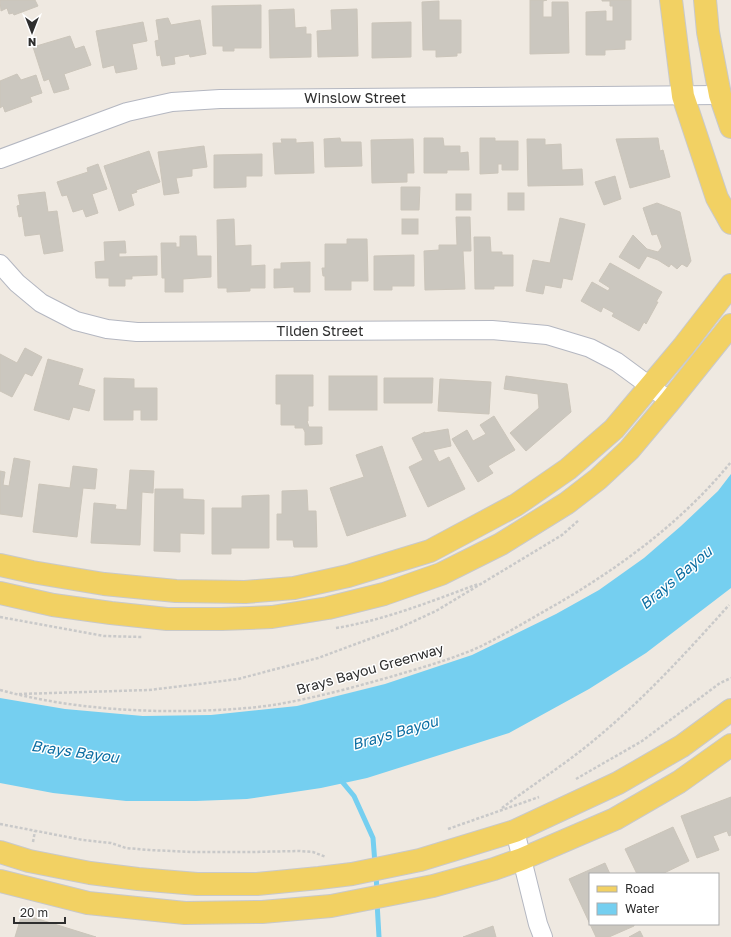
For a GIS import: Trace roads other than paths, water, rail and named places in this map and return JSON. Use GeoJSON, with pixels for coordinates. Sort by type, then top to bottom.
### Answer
{"type":"FeatureCollection","features":[{"type":"Feature","properties":{"kind":"main road"},"geometry":{"type":"LineString","coordinates":[[671,0],[683,96],[717,198],[731,223]]}},
{"type":"Feature","properties":{"kind":"main road"},"geometry":{"type":"LineString","coordinates":[[705,0],[708,32],[720,95],[731,127]]}},
{"type":"Feature","properties":{"kind":"main road"},"geometry":{"type":"LineString","coordinates":[[0,565],[104,584],[176,591],[244,592],[294,588],[348,576],[430,551],[516,504],[568,469],[614,429],[683,347],[731,285]]}},
{"type":"Feature","properties":{"kind":"main road"},"geometry":{"type":"LineString","coordinates":[[0,593],[53,606],[167,619],[272,617],[328,608],[384,594],[441,574],[502,544],[567,503],[598,479],[629,450],[670,401],[723,343],[731,325]]}},
{"type":"Feature","properties":{"kind":"main road"},"geometry":{"type":"LineString","coordinates":[[0,852],[29,861],[90,872],[138,879],[197,884],[257,884],[352,874],[420,860],[515,831],[618,783],[682,746],[731,710]]}},
{"type":"Feature","properties":{"kind":"main road"},"geometry":{"type":"LineString","coordinates":[[0,881],[88,903],[185,913],[262,912],[331,906],[417,890],[494,869],[522,859],[615,819],[679,782],[731,744]]}},
{"type":"Feature","properties":{"kind":"street","name":"Winslow Street"},"geometry":{"type":"LineString","coordinates":[[0,158],[127,112],[172,102],[220,99],[720,95]]}},
{"type":"Feature","properties":{"kind":"street","name":"Tilden Street"},"geometry":{"type":"LineString","coordinates":[[0,264],[16,282],[41,304],[76,321],[107,329],[137,332],[492,330],[546,335],[590,348],[617,362],[670,401]]}},
{"type":"Feature","properties":{"kind":"street"},"geometry":{"type":"LineString","coordinates":[[515,831],[538,924],[543,937]]}},
{"type":"Feature","properties":{"kind":"water","name":"Brays Bayou"},"geometry":{"type":"Polygon","coordinates":[[[731,474],[731,588],[646,653],[589,689],[509,733],[367,778],[321,788],[247,799],[126,801],[53,793],[0,783],[0,698],[65,709],[143,716],[211,715],[297,706],[385,684],[472,655],[556,614],[599,590],[644,558],[681,526],[718,491],[731,474]]]}},
{"type":"Feature","properties":{"kind":"waterway"},"geometry":{"type":"LineString","coordinates":[[339,778],[354,796],[373,838],[375,864]]}},
{"type":"Feature","properties":{"kind":"waterway"},"geometry":{"type":"LineString","coordinates":[[376,874],[377,892]]}},
{"type":"Feature","properties":{"kind":"waterway"},"geometry":{"type":"LineString","coordinates":[[377,902],[379,937]]}}]}
